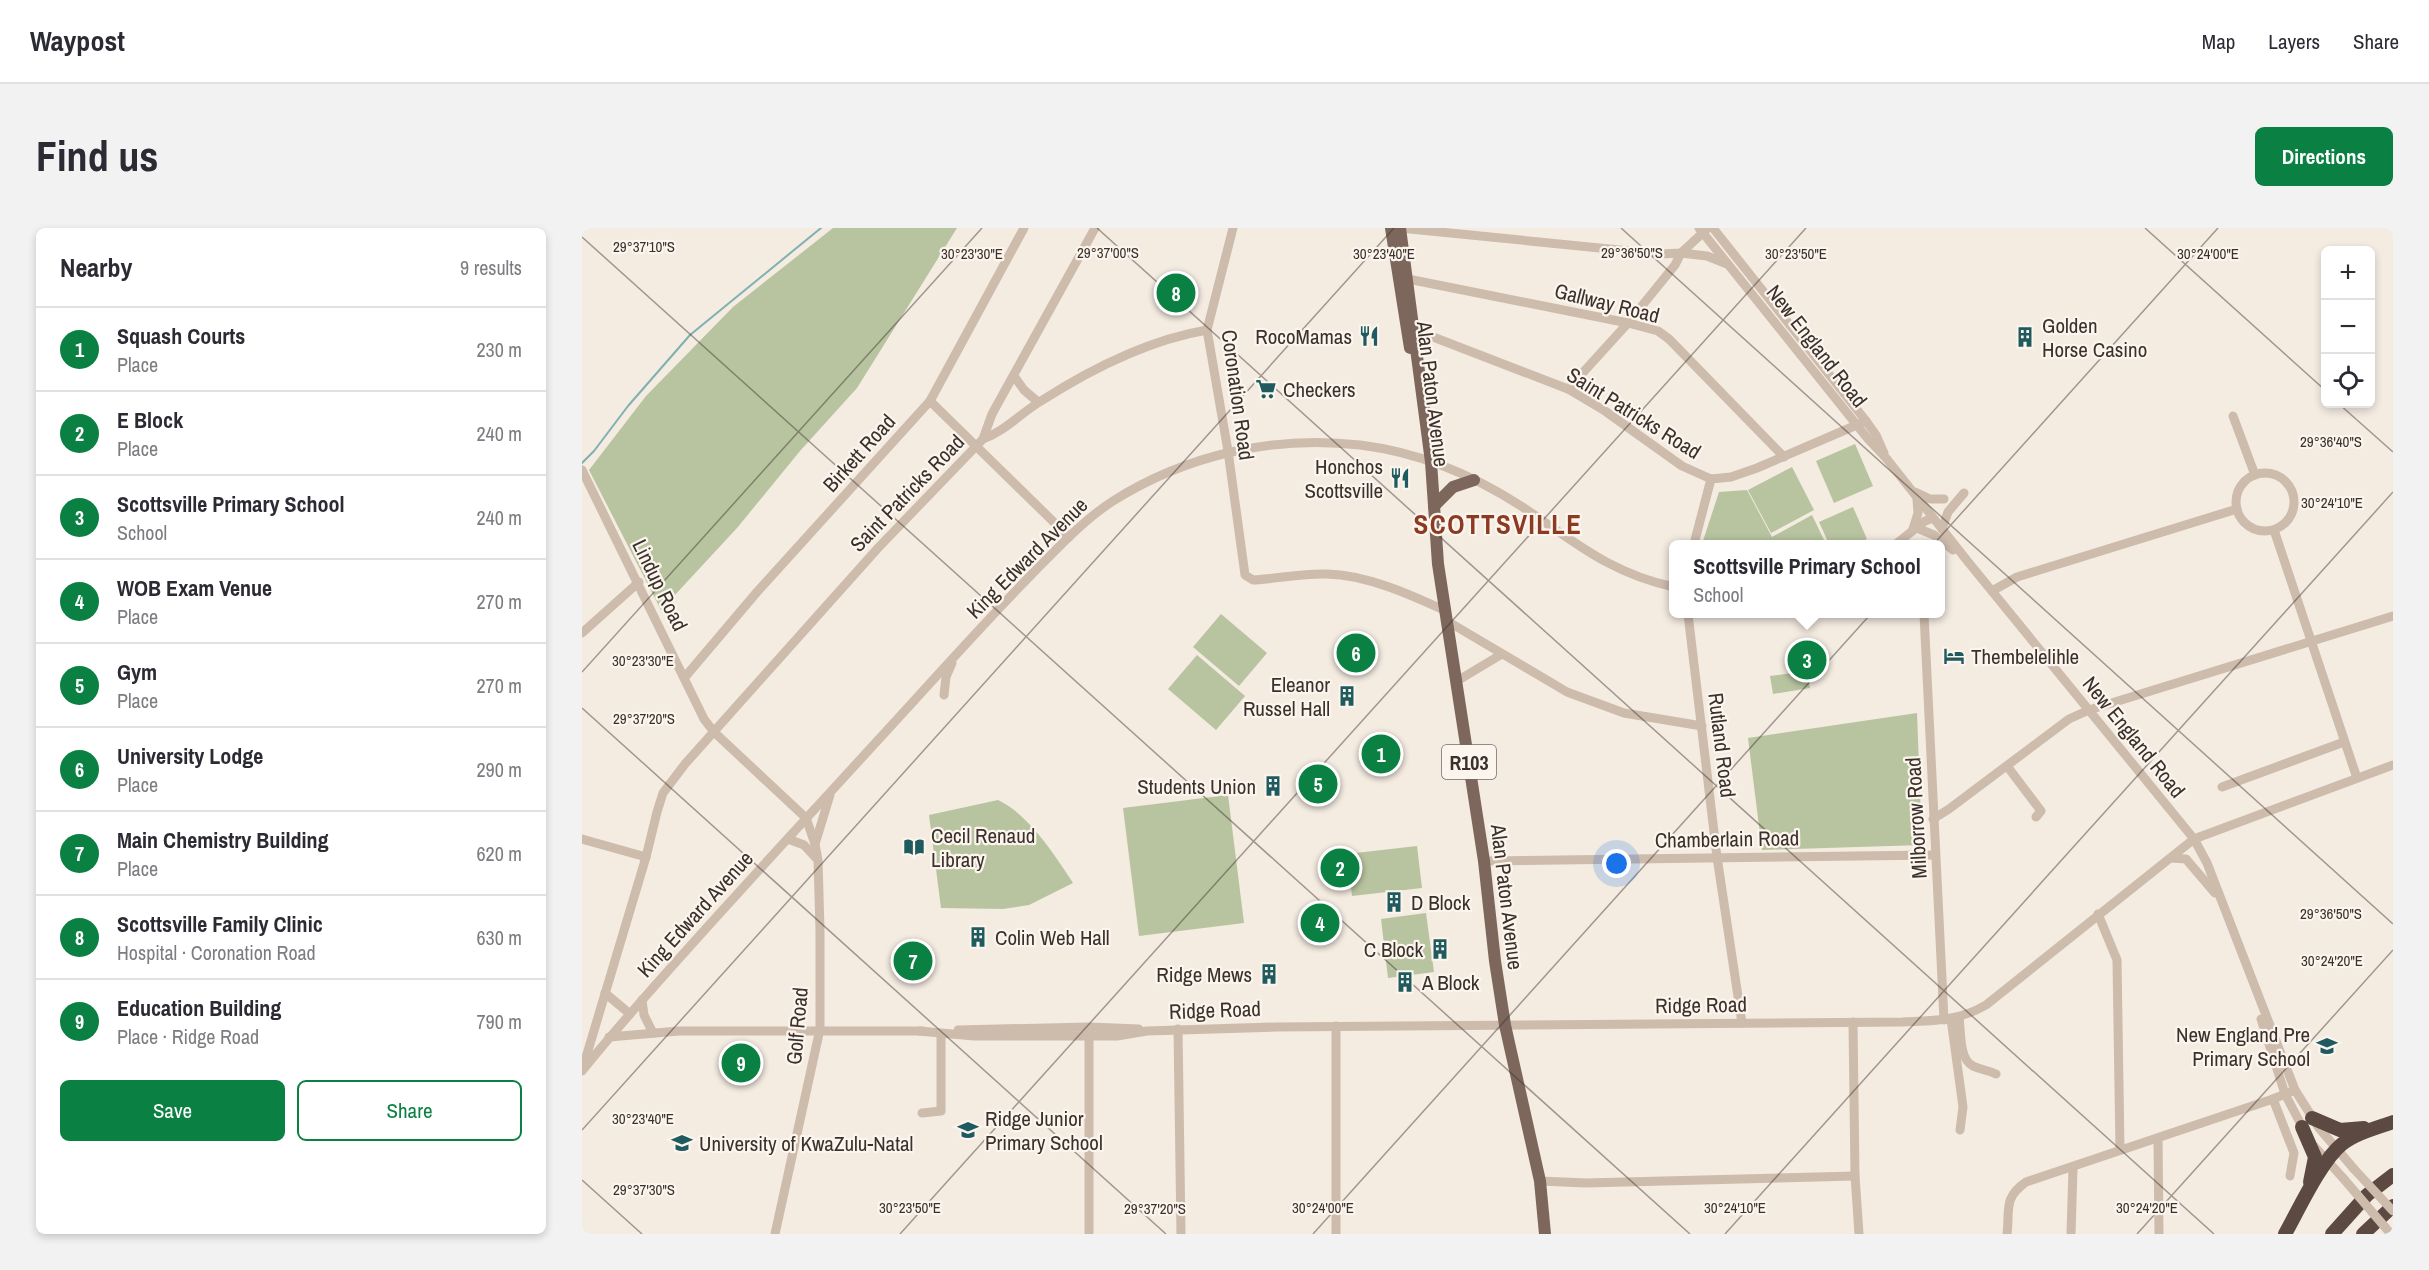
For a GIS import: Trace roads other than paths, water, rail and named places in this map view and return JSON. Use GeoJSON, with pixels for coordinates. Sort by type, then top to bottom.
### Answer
{"type":"FeatureCollection","features":[{"type":"Feature","properties":{"kind":"highway"},"geometry":{"type":"LineString","coordinates":[[2303,1201],[2315,1161],[2307,1123],[2340,1130],[2355,1130],[2392,1123]]}},
{"type":"Feature","properties":{"kind":"highway"},"geometry":{"type":"LineString","coordinates":[[2285,1234],[2303,1201],[2337,1149],[2355,1137],[2392,1123]]}},
{"type":"Feature","properties":{"kind":"highway"},"geometry":{"type":"LineString","coordinates":[[2332,1234],[2367,1196],[2393,1175]]}},
{"type":"Feature","properties":{"kind":"highway"},"geometry":{"type":"LineString","coordinates":[[2363,1234],[2393,1206]]}},
{"type":"Feature","properties":{"kind":"main road","name":"Alan Paton Avenue"},"geometry":{"type":"LineString","coordinates":[[1391,228],[1434,506],[1438,564],[1484,861],[1504,1025],[1540,1181],[1545,1234]]}},
{"type":"Feature","properties":{"kind":"main road","name":"Alan Paton Avenue"},"geometry":{"type":"LineString","coordinates":[[1400,228],[1415,330],[1427,460],[1429,532],[1438,564]]}},
{"type":"Feature","properties":{"kind":"main road"},"geometry":{"type":"LineString","coordinates":[[1434,506],[1453,487],[1474,480]]}},
{"type":"Feature","properties":{"kind":"street","name":"Birkett Road"},"geometry":{"type":"LineString","coordinates":[[685,677],[757,592],[930,401],[1024,228]]}},
{"type":"Feature","properties":{"kind":"street"},"geometry":{"type":"LineString","coordinates":[[980,443],[992,414],[1095,228]]}},
{"type":"Feature","properties":{"kind":"street","name":"Coronation Road"},"geometry":{"type":"LineString","coordinates":[[1233,228],[1207,330],[1228,451],[1243,570],[1249,579],[1253,580],[1300,574],[1346,575],[1411,595],[1447,616]]}},
{"type":"Feature","properties":{"kind":"street"},"geometry":{"type":"LineString","coordinates":[[1400,228],[1660,254],[1707,255],[1729,265]]}},
{"type":"Feature","properties":{"kind":"street","name":"New England Road"},"geometry":{"type":"LineString","coordinates":[[1713,228],[1866,421],[1876,435],[1886,458]]}},
{"type":"Feature","properties":{"kind":"street"},"geometry":{"type":"LineString","coordinates":[[1568,389],[1628,323],[1675,265],[1681,253],[1703,229]]}},
{"type":"Feature","properties":{"kind":"street","name":"New England Road"},"geometry":{"type":"LineString","coordinates":[[1703,229],[1729,265],[1886,458],[1929,517],[1942,529],[2194,839],[2207,864],[2307,1123],[2327,1162],[2390,1234]]}},
{"type":"Feature","properties":{"kind":"street","name":"Gallway Road"},"geometry":{"type":"LineString","coordinates":[[1408,279],[1658,331],[1669,339],[1784,457]]}},
{"type":"Feature","properties":{"kind":"street","name":"Saint Patricks Road"},"geometry":{"type":"LineString","coordinates":[[582,1070],[663,793],[673,778],[878,548],[980,443],[1038,402],[1094,371],[1163,340],[1207,330]]}},
{"type":"Feature","properties":{"kind":"street","name":"Saint Patricks Road"},"geometry":{"type":"LineString","coordinates":[[1415,330],[1568,389],[1605,411],[1682,466],[1711,479],[1731,477],[1784,457],[1866,421]]}},
{"type":"Feature","properties":{"kind":"street"},"geometry":{"type":"LineString","coordinates":[[1014,376],[1024,390],[1038,402]]}},
{"type":"Feature","properties":{"kind":"street"},"geometry":{"type":"LineString","coordinates":[[930,401],[980,443],[1069,537]]}},
{"type":"Feature","properties":{"kind":"street"},"geometry":{"type":"LineString","coordinates":[[2233,416],[2255,475]]}},
{"type":"Feature","properties":{"kind":"street","name":"King Edward Avenue"},"geometry":{"type":"LineString","coordinates":[[582,1070],[806,818],[955,656],[1069,537],[1102,509],[1129,492],[1194,462],[1228,451],[1287,444],[1348,444],[1374,447],[1427,460],[1474,480],[1516,503],[1607,564],[1645,579],[1669,585]]}},
{"type":"Feature","properties":{"kind":"street","name":"Lindup Road"},"geometry":{"type":"LineString","coordinates":[[583,472],[705,719],[714,732],[806,818]]}},
{"type":"Feature","properties":{"kind":"street"},"geometry":{"type":"LineString","coordinates":[[2273,474],[2288,485],[2293,493],[2293,511],[2289,520],[2274,530],[2262,531],[2251,528],[2242,520],[2237,509],[2237,495],[2243,483],[2255,475],[2273,474]]}},
{"type":"Feature","properties":{"kind":"street"},"geometry":{"type":"LineString","coordinates":[[1695,540],[1711,479]]}},
{"type":"Feature","properties":{"kind":"street"},"geometry":{"type":"LineString","coordinates":[[1910,489],[1930,499],[1944,499]]}},
{"type":"Feature","properties":{"kind":"street"},"geometry":{"type":"LineString","coordinates":[[1942,529],[1948,512],[1964,493]]}},
{"type":"Feature","properties":{"kind":"street"},"geometry":{"type":"LineString","coordinates":[[1915,530],[1918,513],[1917,498]]}},
{"type":"Feature","properties":{"kind":"street"},"geometry":{"type":"LineString","coordinates":[[1992,591],[2017,577],[2237,509]]}},
{"type":"Feature","properties":{"kind":"street"},"geometry":{"type":"LineString","coordinates":[[1901,540],[1929,517]]}},
{"type":"Feature","properties":{"kind":"street"},"geometry":{"type":"LineString","coordinates":[[1915,530],[1941,540]]}},
{"type":"Feature","properties":{"kind":"street"},"geometry":{"type":"LineString","coordinates":[[2274,530],[2309,641],[2357,778]]}},
{"type":"Feature","properties":{"kind":"street"},"geometry":{"type":"LineString","coordinates":[[1945,543],[1969,563]]}},
{"type":"Feature","properties":{"kind":"street"},"geometry":{"type":"LineString","coordinates":[[582,633],[639,582]]}},
{"type":"Feature","properties":{"kind":"street"},"geometry":{"type":"LineString","coordinates":[[1447,616],[1502,654],[1567,692],[1594,703],[1653,719],[1702,726]]}},
{"type":"Feature","properties":{"kind":"street"},"geometry":{"type":"LineString","coordinates":[[1933,819],[2069,719],[2089,710],[2393,616]]}},
{"type":"Feature","properties":{"kind":"street","name":"Rutland Road"},"geometry":{"type":"LineString","coordinates":[[1688,618],[1717,857],[1742,1023]]}},
{"type":"Feature","properties":{"kind":"street","name":"Milborrow Road"},"geometry":{"type":"LineString","coordinates":[[1925,618],[1935,855],[1951,1019]]}},
{"type":"Feature","properties":{"kind":"street"},"geometry":{"type":"LineString","coordinates":[[1457,681],[1502,654]]}},
{"type":"Feature","properties":{"kind":"street"},"geometry":{"type":"LineString","coordinates":[[944,695],[948,672],[955,656]]}},
{"type":"Feature","properties":{"kind":"street"},"geometry":{"type":"LineString","coordinates":[[2222,787],[2344,742]]}},
{"type":"Feature","properties":{"kind":"street","name":"Ridge Road"},"geometry":{"type":"LineString","coordinates":[[609,1037],[653,1033],[820,1029],[1089,1031],[1117,1036],[1147,1030],[1178,1029],[1951,1019],[1972,1013],[1986,1005],[2194,839],[2393,765]]}},
{"type":"Feature","properties":{"kind":"street"},"geometry":{"type":"LineString","coordinates":[[2007,766],[2041,812],[2036,817]]}},
{"type":"Feature","properties":{"kind":"street"},"geometry":{"type":"LineString","coordinates":[[815,844],[832,790]]}},
{"type":"Feature","properties":{"kind":"street","name":"Golf Road"},"geometry":{"type":"LineString","coordinates":[[775,1234],[820,1029],[818,860],[806,818]]}},
{"type":"Feature","properties":{"kind":"street"},"geometry":{"type":"LineString","coordinates":[[582,839],[646,857]]}},
{"type":"Feature","properties":{"kind":"street"},"geometry":{"type":"LineString","coordinates":[[788,839],[804,845],[818,860]]}},
{"type":"Feature","properties":{"kind":"street","name":"Chamberlain Road"},"geometry":{"type":"LineString","coordinates":[[1484,861],[1935,855]]}},
{"type":"Feature","properties":{"kind":"street"},"geometry":{"type":"LineString","coordinates":[[2171,858],[2176,856],[2186,859],[2222,902]]}},
{"type":"Feature","properties":{"kind":"street"},"geometry":{"type":"LineString","coordinates":[[2098,914],[2117,960],[2120,1150]]}},
{"type":"Feature","properties":{"kind":"street","name":"New England Road"},"geometry":{"type":"LineString","coordinates":[[2237,942],[2285,1094],[2307,1123],[2337,1149],[2393,1211]]}},
{"type":"Feature","properties":{"kind":"street"},"geometry":{"type":"LineString","coordinates":[[605,993],[630,1014]]}},
{"type":"Feature","properties":{"kind":"street"},"geometry":{"type":"LineString","coordinates":[[642,1000],[644,1015],[653,1033]]}},
{"type":"Feature","properties":{"kind":"street"},"geometry":{"type":"LineString","coordinates":[[1951,1019],[1964,1057],[1973,1066],[1996,1074]]}},
{"type":"Feature","properties":{"kind":"street"},"geometry":{"type":"LineString","coordinates":[[1951,1019],[1963,1107],[1960,1130]]}},
{"type":"Feature","properties":{"kind":"street"},"geometry":{"type":"LineString","coordinates":[[1853,1022],[1858,1234]]}},
{"type":"Feature","properties":{"kind":"street"},"geometry":{"type":"LineString","coordinates":[[2266,1037],[2265,1028],[2269,1025]]}},
{"type":"Feature","properties":{"kind":"street"},"geometry":{"type":"LineString","coordinates":[[1336,1026],[1336,1234]]}},
{"type":"Feature","properties":{"kind":"street"},"geometry":{"type":"LineString","coordinates":[[1178,1029],[1180,1234]]}},
{"type":"Feature","properties":{"kind":"street","name":"Ridge Road"},"geometry":{"type":"LineString","coordinates":[[919,1031],[941,1034],[1089,1031]]}},
{"type":"Feature","properties":{"kind":"street"},"geometry":{"type":"LineString","coordinates":[[1089,1031],[1089,1234]]}},
{"type":"Feature","properties":{"kind":"street"},"geometry":{"type":"LineString","coordinates":[[922,1113],[940,1111],[941,1034]]}},
{"type":"Feature","properties":{"kind":"street"},"geometry":{"type":"LineString","coordinates":[[2007,1234],[2009,1200],[2026,1182],[2073,1168],[2295,1090]]}},
{"type":"Feature","properties":{"kind":"street"},"geometry":{"type":"LineString","coordinates":[[2273,1099],[2294,1153],[2290,1176]]}},
{"type":"Feature","properties":{"kind":"street"},"geometry":{"type":"LineString","coordinates":[[2158,1138],[2159,1234]]}},
{"type":"Feature","properties":{"kind":"street"},"geometry":{"type":"LineString","coordinates":[[2071,1234],[2073,1168]]}},
{"type":"Feature","properties":{"kind":"street"},"geometry":{"type":"LineString","coordinates":[[1540,1181],[1586,1183],[1855,1176]]}},
{"type":"Feature","properties":{"kind":"waterway"},"geometry":{"type":"LineString","coordinates":[[582,463],[690,335],[821,228]]}},
{"type":"Feature","properties":{"kind":"place","name":"Scottsville Family Clinic"},"geometry":{"type":"Point","coordinates":[1176,293]}},
{"type":"Feature","properties":{"kind":"place","name":"RocoMamas"},"geometry":{"type":"Point","coordinates":[1369,336]}},
{"type":"Feature","properties":{"kind":"place","name":"Golden Horse Casino"},"geometry":{"type":"Point","coordinates":[2025,337]}},
{"type":"Feature","properties":{"kind":"place","name":"Checkers"},"geometry":{"type":"Point","coordinates":[1266,389]}},
{"type":"Feature","properties":{"kind":"place","name":"Honchos Scottsville"},"geometry":{"type":"Point","coordinates":[1400,478]}},
{"type":"Feature","properties":{"kind":"place","name":"University Lodge"},"geometry":{"type":"Point","coordinates":[1356,653]}},
{"type":"Feature","properties":{"kind":"place","name":"Thembelelihle"},"geometry":{"type":"Point","coordinates":[1954,656]}},
{"type":"Feature","properties":{"kind":"place","name":"Scottsville Primary School"},"geometry":{"type":"Point","coordinates":[1807,660]}},
{"type":"Feature","properties":{"kind":"place","name":"Eleanor Russel Hall"},"geometry":{"type":"Point","coordinates":[1347,696]}},
{"type":"Feature","properties":{"kind":"place","name":"Squash Courts"},"geometry":{"type":"Point","coordinates":[1381,754]}},
{"type":"Feature","properties":{"kind":"place","name":"Gym"},"geometry":{"type":"Point","coordinates":[1318,784]}},
{"type":"Feature","properties":{"kind":"place","name":"Students Union"},"geometry":{"type":"Point","coordinates":[1273,786]}},
{"type":"Feature","properties":{"kind":"place","name":"Cecil Renaud Library"},"geometry":{"type":"Point","coordinates":[914,847]}},
{"type":"Feature","properties":{"kind":"place","name":"E Block"},"geometry":{"type":"Point","coordinates":[1340,868]}},
{"type":"Feature","properties":{"kind":"place","name":"D Block"},"geometry":{"type":"Point","coordinates":[1394,902]}},
{"type":"Feature","properties":{"kind":"place","name":"WOB Exam Venue"},"geometry":{"type":"Point","coordinates":[1320,923]}},
{"type":"Feature","properties":{"kind":"place","name":"Colin Web Hall"},"geometry":{"type":"Point","coordinates":[978,937]}},
{"type":"Feature","properties":{"kind":"place","name":"C Block"},"geometry":{"type":"Point","coordinates":[1440,949]}},
{"type":"Feature","properties":{"kind":"place","name":"Main Chemistry Building"},"geometry":{"type":"Point","coordinates":[913,961]}},
{"type":"Feature","properties":{"kind":"place","name":"Ridge Mews"},"geometry":{"type":"Point","coordinates":[1269,974]}},
{"type":"Feature","properties":{"kind":"place","name":"A Block"},"geometry":{"type":"Point","coordinates":[1405,982]}},
{"type":"Feature","properties":{"kind":"place","name":"New England Pre Primary School"},"geometry":{"type":"Point","coordinates":[2327,1046]}},
{"type":"Feature","properties":{"kind":"place","name":"Education Building"},"geometry":{"type":"Point","coordinates":[741,1063]}},
{"type":"Feature","properties":{"kind":"place","name":"Ridge Junior Primary School"},"geometry":{"type":"Point","coordinates":[968,1130]}},
{"type":"Feature","properties":{"kind":"place","name":"University of KwaZulu-Natal"},"geometry":{"type":"Point","coordinates":[682,1143]}},
{"type":"Feature","properties":{"kind":"district","name":"SCOTTSVILLE"},"geometry":{"type":"Point","coordinates":[1498,524]}}]}
